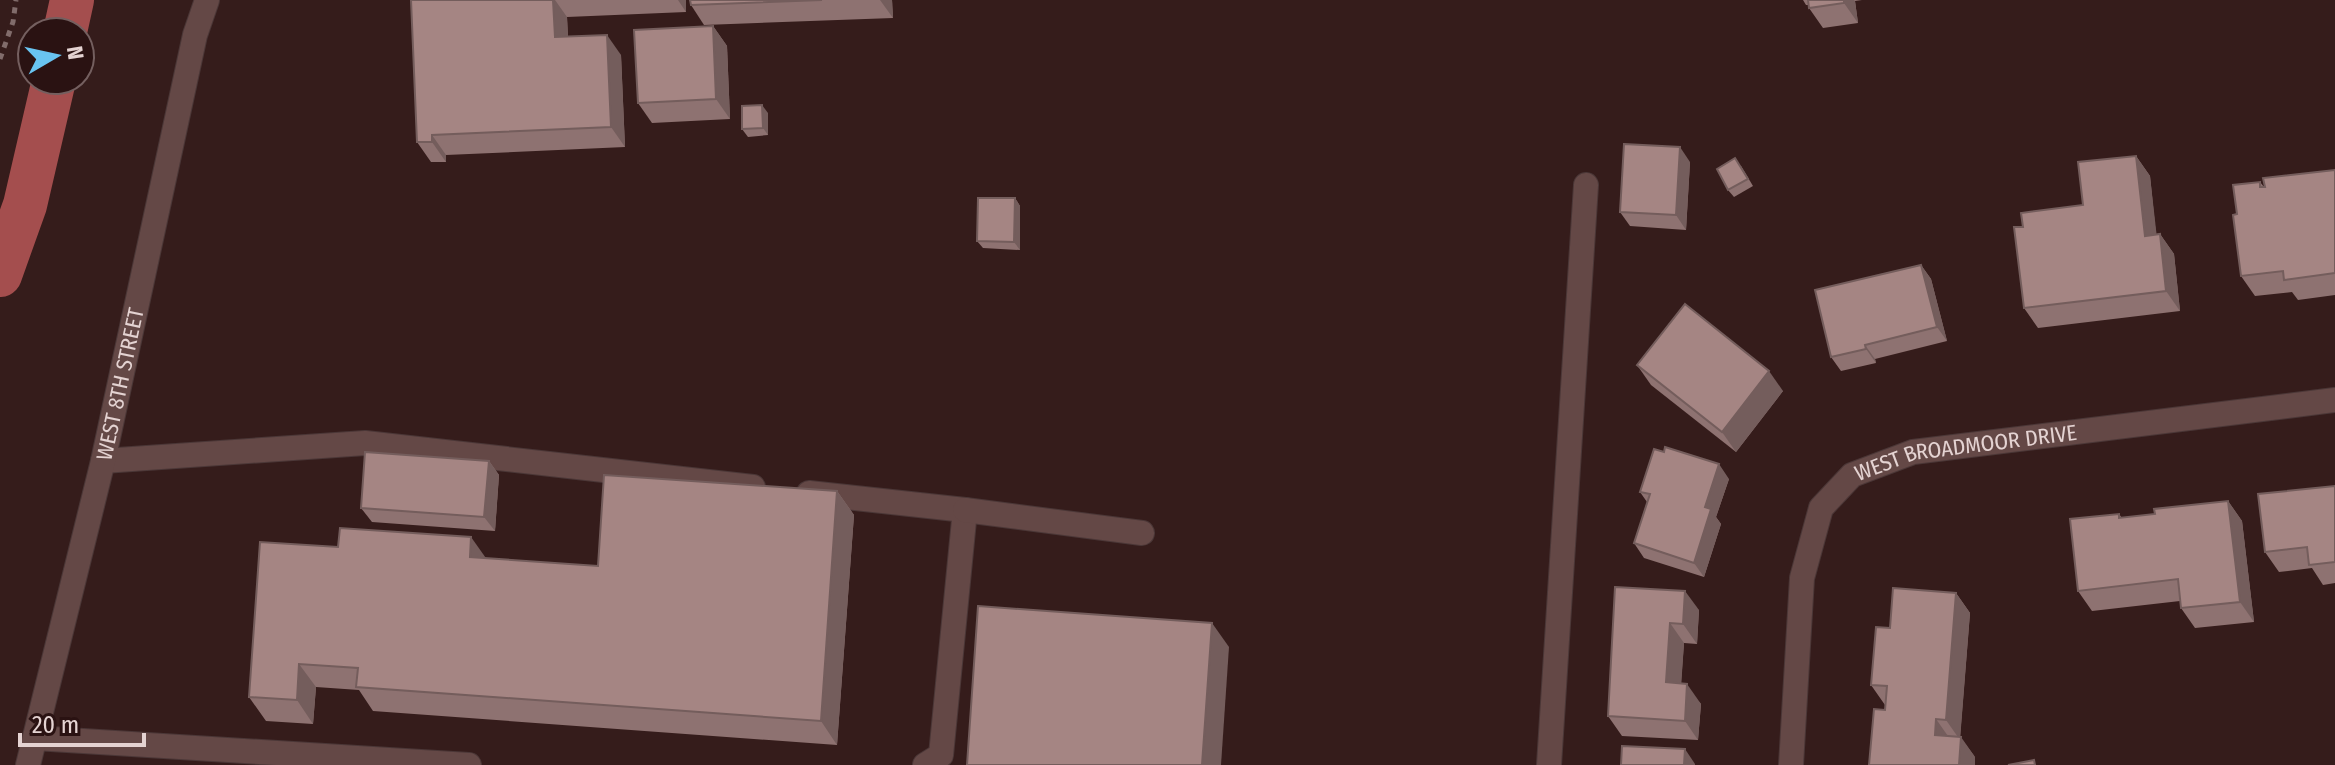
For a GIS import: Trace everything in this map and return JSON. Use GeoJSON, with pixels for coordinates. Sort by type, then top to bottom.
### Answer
{"type":"FeatureCollection","features":[{"type":"Feature","properties":{"kind":"street","name":"WEST 8TH STREET"},"geometry":{"type":"LineString","coordinates":[[28,765],[103,461],[195,35],[207,0]]}},
{"type":"Feature","properties":{"kind":"street"},"geometry":{"type":"LineString","coordinates":[[1549,765],[1586,185]]}},
{"type":"Feature","properties":{"kind":"street","name":"WEST BROADMOOR DRIVE"},"geometry":{"type":"LineString","coordinates":[[1791,765],[1802,578],[1821,508],[1852,475],[1913,452],[2335,400]]}},
{"type":"Feature","properties":{"kind":"street"},"geometry":{"type":"LineString","coordinates":[[103,461],[365,443],[965,510],[1142,533]]}},
{"type":"Feature","properties":{"kind":"street"},"geometry":{"type":"LineString","coordinates":[[925,765],[941,755],[965,510]]}},
{"type":"Feature","properties":{"kind":"street"},"geometry":{"type":"LineString","coordinates":[[35,738],[469,765]]}},
{"type":"Feature","properties":{"kind":"path"},"geometry":{"type":"LineString","coordinates":[[0,59],[13,22],[16,0]]}},
{"type":"Feature","properties":{"kind":"building"},"geometry":{"type":"Polygon","coordinates":[[[411,0],[553,0],[555,37],[607,35],[611,127],[432,135],[432,142],[417,142],[411,0]]]}},
{"type":"Feature","properties":{"kind":"building"},"geometry":{"type":"Polygon","coordinates":[[[690,0],[822,0],[691,5],[690,0]]]}},
{"type":"Feature","properties":{"kind":"building"},"geometry":{"type":"Polygon","coordinates":[[[1808,0],[1844,0],[1844,3],[1809,8],[1808,0]]]}},
{"type":"Feature","properties":{"kind":"building"},"geometry":{"type":"Polygon","coordinates":[[[713,26],[716,99],[638,103],[634,30],[713,26]]]}},
{"type":"Feature","properties":{"kind":"building"},"geometry":{"type":"Polygon","coordinates":[[[762,105],[763,128],[742,129],[742,106],[762,105]]]}},
{"type":"Feature","properties":{"kind":"building"},"geometry":{"type":"Polygon","coordinates":[[[1624,144],[1680,147],[1676,215],[1620,212],[1624,144]]]}},
{"type":"Feature","properties":{"kind":"building"},"geometry":{"type":"Polygon","coordinates":[[[2136,156],[2145,236],[2160,234],[2166,291],[2024,308],[2014,227],[2023,227],[2021,213],[2083,205],[2078,162],[2136,156]]]}},
{"type":"Feature","properties":{"kind":"building"},"geometry":{"type":"Polygon","coordinates":[[[1735,158],[1748,179],[1728,190],[1717,169],[1735,158]]]}},
{"type":"Feature","properties":{"kind":"building"},"geometry":{"type":"Polygon","coordinates":[[[2335,170],[2335,273],[2284,280],[2283,271],[2241,276],[2233,215],[2237,214],[2233,185],[2260,182],[2260,187],[2265,187],[2263,178],[2335,170]]]}},
{"type":"Feature","properties":{"kind":"building"},"geometry":{"type":"Polygon","coordinates":[[[978,198],[1015,198],[1014,242],[977,241],[978,198]]]}},
{"type":"Feature","properties":{"kind":"building"},"geometry":{"type":"Polygon","coordinates":[[[1921,265],[1937,327],[1831,357],[1815,290],[1921,265]]]}},
{"type":"Feature","properties":{"kind":"building"},"geometry":{"type":"Polygon","coordinates":[[[1685,304],[1769,371],[1722,432],[1637,365],[1685,304]]]}},
{"type":"Feature","properties":{"kind":"building"},"geometry":{"type":"Polygon","coordinates":[[[1665,447],[1719,464],[1705,507],[1711,509],[1694,563],[1634,543],[1650,494],[1640,492],[1654,449],[1664,452],[1665,447]]]}},
{"type":"Feature","properties":{"kind":"building"},"geometry":{"type":"Polygon","coordinates":[[[365,452],[489,461],[484,517],[361,508],[365,452]]]}},
{"type":"Feature","properties":{"kind":"building"},"geometry":{"type":"Polygon","coordinates":[[[604,475],[837,491],[821,721],[356,687],[358,668],[299,664],[297,700],[249,697],[260,542],[338,547],[340,528],[471,537],[470,557],[598,566],[604,475]]]}},
{"type":"Feature","properties":{"kind":"building"},"geometry":{"type":"Polygon","coordinates":[[[2335,486],[2335,562],[2309,565],[2307,547],[2265,552],[2258,494],[2335,486]]]}},
{"type":"Feature","properties":{"kind":"building"},"geometry":{"type":"Polygon","coordinates":[[[2228,501],[2240,602],[2181,608],[2178,579],[2078,591],[2070,519],[2155,514],[2154,509],[2228,501]]]}},
{"type":"Feature","properties":{"kind":"building"},"geometry":{"type":"Polygon","coordinates":[[[1615,587],[1685,591],[1683,624],[1670,623],[1666,682],[1687,684],[1685,721],[1608,716],[1615,587]]]}},
{"type":"Feature","properties":{"kind":"building"},"geometry":{"type":"Polygon","coordinates":[[[1893,588],[1956,593],[1946,720],[1936,719],[1935,735],[1961,737],[1959,765],[1869,765],[1874,709],[1885,710],[1887,686],[1871,685],[1876,627],[1890,628],[1893,588]]]}},
{"type":"Feature","properties":{"kind":"building"},"geometry":{"type":"Polygon","coordinates":[[[978,606],[1212,623],[1202,765],[967,765],[978,606]]]}},
{"type":"Feature","properties":{"kind":"building"},"geometry":{"type":"Polygon","coordinates":[[[1622,746],[1685,749],[1684,765],[1621,765],[1622,746]]]}},
{"type":"Feature","properties":{"kind":"building"},"geometry":{"type":"Polygon","coordinates":[[[2034,760],[2035,765],[2008,765],[2034,760]]]}},
{"type":"Feature","properties":{"kind":"waterway"},"geometry":{"type":"LineString","coordinates":[[68,16],[72,0]]}},
{"type":"Feature","properties":{"kind":"waterway"},"geometry":{"type":"LineString","coordinates":[[0,275],[25,205],[50,96]]}}]}
